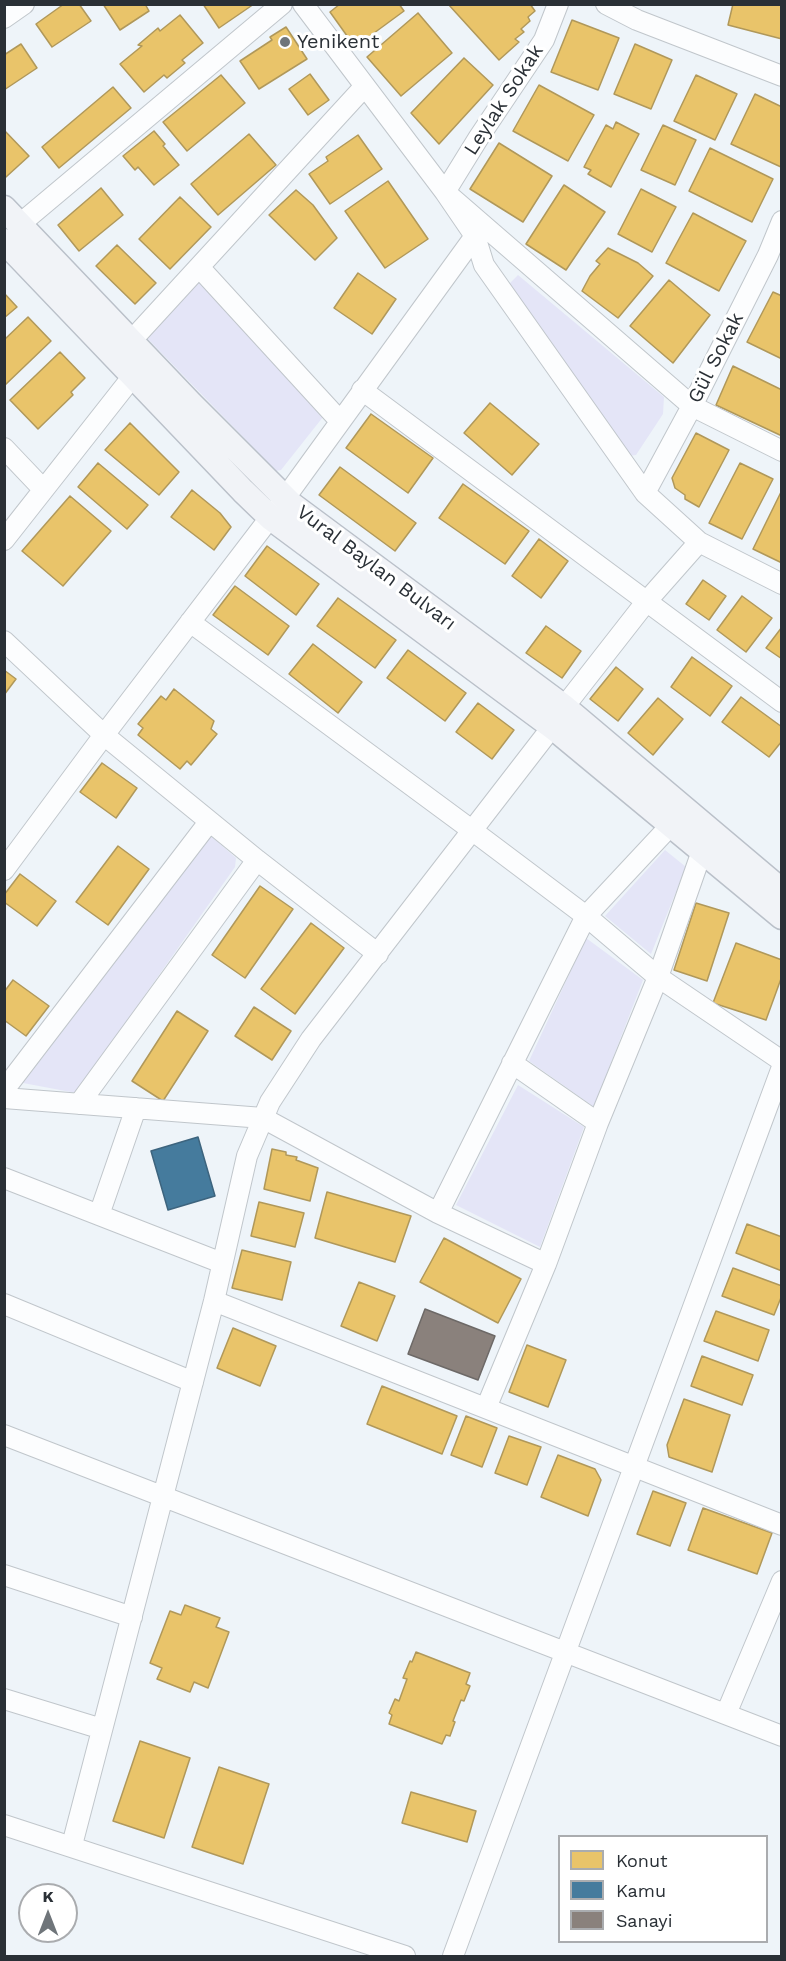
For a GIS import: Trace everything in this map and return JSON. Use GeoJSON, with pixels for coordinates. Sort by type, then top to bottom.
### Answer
{"type":"FeatureCollection","features":[{"type":"Feature","properties":{"kind":"main road","name":"Vural Baylan Bulvarı"},"geometry":{"type":"LineString","coordinates":[[8,232],[131,341],[285,498],[558,717],[782,891]]}},
{"type":"Feature","properties":{"kind":"main road","name":"Vural Baylan Bulvarı"},"geometry":{"type":"LineString","coordinates":[[8,232],[133,376],[271,518],[558,717],[671,825],[782,917]]}},
{"type":"Feature","properties":{"kind":"street"},"geometry":{"type":"LineString","coordinates":[[4,18],[24,4]]}},
{"type":"Feature","properties":{"kind":"street"},"geometry":{"type":"LineString","coordinates":[[8,232],[282,4]]}},
{"type":"Feature","properties":{"kind":"street"},"geometry":{"type":"LineString","coordinates":[[303,4],[445,192],[474,236],[484,265],[645,493],[699,542],[782,584]]}},
{"type":"Feature","properties":{"kind":"street","name":"Leylak Sokak"},"geometry":{"type":"LineString","coordinates":[[445,192],[544,40],[558,4]]}},
{"type":"Feature","properties":{"kind":"street"},"geometry":{"type":"LineString","coordinates":[[606,4],[637,20],[782,76]]}},
{"type":"Feature","properties":{"kind":"street"},"geometry":{"type":"LineString","coordinates":[[131,341],[365,86]]}},
{"type":"Feature","properties":{"kind":"street"},"geometry":{"type":"LineString","coordinates":[[445,192],[692,405],[782,451]]}},
{"type":"Feature","properties":{"kind":"street","name":"Gül Sokak"},"geometry":{"type":"LineString","coordinates":[[645,493],[768,255],[782,220]]}},
{"type":"Feature","properties":{"kind":"street"},"geometry":{"type":"LineString","coordinates":[[4,870],[104,735],[271,518],[474,236]]}},
{"type":"Feature","properties":{"kind":"street"},"geometry":{"type":"LineString","coordinates":[[200,267],[340,421]]}},
{"type":"Feature","properties":{"kind":"street"},"geometry":{"type":"LineString","coordinates":[[4,540],[133,376]]}},
{"type":"Feature","properties":{"kind":"street"},"geometry":{"type":"LineString","coordinates":[[362,390],[782,702]]}},
{"type":"Feature","properties":{"kind":"street"},"geometry":{"type":"LineString","coordinates":[[4,448],[43,489]]}},
{"type":"Feature","properties":{"kind":"street"},"geometry":{"type":"LineString","coordinates":[[72,1845],[214,1301],[247,1156],[270,1102],[312,1039],[646,602],[699,542]]}},
{"type":"Feature","properties":{"kind":"street"},"geometry":{"type":"LineString","coordinates":[[190,622],[586,916],[658,978],[782,1060]]}},
{"type":"Feature","properties":{"kind":"street"},"geometry":{"type":"LineString","coordinates":[[4,641],[104,735],[256,860],[378,954]]}},
{"type":"Feature","properties":{"kind":"street"},"geometry":{"type":"LineString","coordinates":[[4,1090],[209,822]]}},
{"type":"Feature","properties":{"kind":"street"},"geometry":{"type":"LineString","coordinates":[[438,1213],[586,916],[671,825]]}},
{"type":"Feature","properties":{"kind":"street"},"geometry":{"type":"LineString","coordinates":[[486,1408],[546,1264],[598,1123],[658,978],[702,851]]}},
{"type":"Feature","properties":{"kind":"street"},"geometry":{"type":"LineString","coordinates":[[79,1104],[256,860]]}},
{"type":"Feature","properties":{"kind":"street"},"geometry":{"type":"LineString","coordinates":[[512,1063],[598,1123]]}},
{"type":"Feature","properties":{"kind":"street"},"geometry":{"type":"LineString","coordinates":[[453,1956],[782,1067]]}},
{"type":"Feature","properties":{"kind":"street"},"geometry":{"type":"LineString","coordinates":[[4,1098],[263,1118],[438,1213],[546,1264]]}},
{"type":"Feature","properties":{"kind":"street"},"geometry":{"type":"LineString","coordinates":[[99,1215],[136,1108]]}},
{"type":"Feature","properties":{"kind":"street"},"geometry":{"type":"LineString","coordinates":[[4,1178],[222,1263]]}},
{"type":"Feature","properties":{"kind":"street"},"geometry":{"type":"LineString","coordinates":[[214,1301],[782,1525]]}},
{"type":"Feature","properties":{"kind":"street"},"geometry":{"type":"LineString","coordinates":[[4,1304],[193,1382]]}},
{"type":"Feature","properties":{"kind":"street"},"geometry":{"type":"LineString","coordinates":[[4,1435],[782,1736]]}},
{"type":"Feature","properties":{"kind":"street"},"geometry":{"type":"LineString","coordinates":[[4,1575],[132,1617]]}},
{"type":"Feature","properties":{"kind":"street"},"geometry":{"type":"LineString","coordinates":[[726,1714],[782,1581]]}},
{"type":"Feature","properties":{"kind":"street"},"geometry":{"type":"LineString","coordinates":[[4,1699],[102,1729]]}},
{"type":"Feature","properties":{"kind":"street"},"geometry":{"type":"LineString","coordinates":[[4,1825],[72,1845],[405,1956]]}},
{"type":"Feature","properties":{"kind":"shaded area"},"geometry":{"type":"Polygon","coordinates":[[[518,275],[664,397],[663,414],[636,455],[629,456],[509,284],[518,275]]]}},
{"type":"Feature","properties":{"kind":"shaded area"},"geometry":{"type":"Polygon","coordinates":[[[198,280],[323,409],[323,417],[281,470],[276,471],[145,336],[198,280]]]}},
{"type":"Feature","properties":{"kind":"shaded area"},"geometry":{"type":"Polygon","coordinates":[[[211,836],[236,858],[235,867],[76,1093],[23,1083],[211,836]]]}},
{"type":"Feature","properties":{"kind":"shaded area"},"geometry":{"type":"Polygon","coordinates":[[[665,850],[686,867],[651,954],[605,916],[665,850]]]}},
{"type":"Feature","properties":{"kind":"shaded area"},"geometry":{"type":"Polygon","coordinates":[[[586,938],[643,980],[594,1107],[529,1061],[586,938]]]}},
{"type":"Feature","properties":{"kind":"shaded area"},"geometry":{"type":"Polygon","coordinates":[[[518,1085],[584,1127],[540,1247],[456,1205],[518,1085]]]}},
{"type":"Feature","properties":{"kind":"building: Konut"},"geometry":{"type":"Polygon","coordinates":[[[64,4],[79,4],[91,21],[52,47],[36,24],[64,4]]]}},
{"type":"Feature","properties":{"kind":"building: Konut"},"geometry":{"type":"Polygon","coordinates":[[[103,4],[145,4],[149,11],[120,30],[103,4]]]}},
{"type":"Feature","properties":{"kind":"building: Konut"},"geometry":{"type":"Polygon","coordinates":[[[203,4],[254,4],[219,28],[203,4]]]}},
{"type":"Feature","properties":{"kind":"building: Konut"},"geometry":{"type":"Polygon","coordinates":[[[340,4],[399,4],[404,11],[355,47],[330,12],[340,4]]]}},
{"type":"Feature","properties":{"kind":"building: Konut"},"geometry":{"type":"Polygon","coordinates":[[[448,4],[530,4],[535,11],[528,17],[530,21],[521,29],[524,32],[515,39],[519,42],[499,60],[448,4]]]}},
{"type":"Feature","properties":{"kind":"building: Konut"},"geometry":{"type":"Polygon","coordinates":[[[733,4],[782,4],[782,39],[728,25],[733,4]]]}},
{"type":"Feature","properties":{"kind":"building: Konut"},"geometry":{"type":"Polygon","coordinates":[[[418,13],[452,53],[401,96],[367,57],[418,13]]]}},
{"type":"Feature","properties":{"kind":"building: Konut"},"geometry":{"type":"Polygon","coordinates":[[[180,15],[203,43],[182,60],[185,63],[167,78],[164,75],[144,92],[120,64],[142,46],[138,45],[158,28],[160,31],[180,15]]]}},
{"type":"Feature","properties":{"kind":"building: Konut"},"geometry":{"type":"Polygon","coordinates":[[[572,20],[619,38],[598,90],[551,72],[572,20]]]}},
{"type":"Feature","properties":{"kind":"building: Konut"},"geometry":{"type":"Polygon","coordinates":[[[286,27],[307,59],[259,89],[240,61],[272,40],[270,37],[286,27]]]}},
{"type":"Feature","properties":{"kind":"building: Konut"},"geometry":{"type":"Polygon","coordinates":[[[21,44],[37,68],[4,90],[4,55],[21,44]]]}},
{"type":"Feature","properties":{"kind":"building: Konut"},"geometry":{"type":"Polygon","coordinates":[[[635,44],[672,60],[651,109],[614,94],[635,44]]]}},
{"type":"Feature","properties":{"kind":"building: Konut"},"geometry":{"type":"Polygon","coordinates":[[[464,58],[493,85],[439,144],[411,113],[464,58]]]}},
{"type":"Feature","properties":{"kind":"building: Konut"},"geometry":{"type":"Polygon","coordinates":[[[310,74],[329,100],[308,115],[289,89],[310,74]]]}},
{"type":"Feature","properties":{"kind":"building: Konut"},"geometry":{"type":"Polygon","coordinates":[[[221,75],[245,103],[187,151],[163,122],[221,75]]]}},
{"type":"Feature","properties":{"kind":"building: Konut"},"geometry":{"type":"Polygon","coordinates":[[[696,75],[737,94],[715,140],[674,121],[696,75]]]}},
{"type":"Feature","properties":{"kind":"building: Konut"},"geometry":{"type":"Polygon","coordinates":[[[539,85],[594,115],[568,161],[513,131],[539,85]]]}},
{"type":"Feature","properties":{"kind":"building: Konut"},"geometry":{"type":"Polygon","coordinates":[[[113,87],[131,108],[59,168],[42,147],[113,87]]]}},
{"type":"Feature","properties":{"kind":"building: Konut"},"geometry":{"type":"Polygon","coordinates":[[[755,94],[782,107],[781,167],[731,144],[755,94]]]}},
{"type":"Feature","properties":{"kind":"building: Konut"},"geometry":{"type":"Polygon","coordinates":[[[616,122],[639,134],[611,187],[588,174],[591,170],[584,167],[606,125],[613,129],[616,122]]]}},
{"type":"Feature","properties":{"kind":"building: Konut"},"geometry":{"type":"Polygon","coordinates":[[[663,125],[696,140],[675,185],[641,170],[663,125]]]}},
{"type":"Feature","properties":{"kind":"building: Konut"},"geometry":{"type":"Polygon","coordinates":[[[4,130],[29,156],[6,177],[4,175],[4,130]]]}},
{"type":"Feature","properties":{"kind":"building: Konut"},"geometry":{"type":"Polygon","coordinates":[[[154,131],[179,165],[154,185],[138,167],[135,170],[123,156],[154,131]]]}},
{"type":"Feature","properties":{"kind":"building: Konut"},"geometry":{"type":"Polygon","coordinates":[[[249,134],[276,165],[218,215],[191,184],[249,134]]]}},
{"type":"Feature","properties":{"kind":"building: Konut"},"geometry":{"type":"Polygon","coordinates":[[[358,135],[382,169],[330,204],[309,174],[328,161],[326,157],[358,135]]]}},
{"type":"Feature","properties":{"kind":"building: Konut"},"geometry":{"type":"Polygon","coordinates":[[[499,143],[552,176],[523,222],[470,189],[499,143]]]}},
{"type":"Feature","properties":{"kind":"building: Konut"},"geometry":{"type":"Polygon","coordinates":[[[710,148],[773,179],[752,222],[689,191],[710,148]]]}},
{"type":"Feature","properties":{"kind":"building: Konut"},"geometry":{"type":"Polygon","coordinates":[[[388,181],[428,239],[385,268],[345,211],[388,181]]]}},
{"type":"Feature","properties":{"kind":"building: Konut"},"geometry":{"type":"Polygon","coordinates":[[[564,185],[605,212],[566,270],[526,244],[564,185]]]}},
{"type":"Feature","properties":{"kind":"building: Konut"},"geometry":{"type":"Polygon","coordinates":[[[101,188],[123,215],[79,251],[58,225],[101,188]]]}},
{"type":"Feature","properties":{"kind":"building: Konut"},"geometry":{"type":"Polygon","coordinates":[[[641,189],[676,207],[652,252],[618,234],[641,189]]]}},
{"type":"Feature","properties":{"kind":"building: Konut"},"geometry":{"type":"Polygon","coordinates":[[[296,190],[313,205],[337,238],[315,260],[269,215],[296,190]]]}},
{"type":"Feature","properties":{"kind":"building: Konut"},"geometry":{"type":"Polygon","coordinates":[[[180,197],[211,227],[170,269],[139,239],[180,197]]]}},
{"type":"Feature","properties":{"kind":"building: Konut"},"geometry":{"type":"Polygon","coordinates":[[[693,213],[746,241],[719,291],[666,263],[693,213]]]}},
{"type":"Feature","properties":{"kind":"building: Konut"},"geometry":{"type":"Polygon","coordinates":[[[117,245],[156,283],[135,304],[96,266],[117,245]]]}},
{"type":"Feature","properties":{"kind":"building: Konut"},"geometry":{"type":"Polygon","coordinates":[[[608,248],[638,263],[653,276],[618,318],[582,291],[600,264],[596,261],[608,248]]]}},
{"type":"Feature","properties":{"kind":"building: Konut"},"geometry":{"type":"Polygon","coordinates":[[[358,273],[396,299],[372,334],[334,308],[358,273]]]}},
{"type":"Feature","properties":{"kind":"building: Konut"},"geometry":{"type":"Polygon","coordinates":[[[669,280],[710,315],[673,363],[630,326],[669,280]]]}},
{"type":"Feature","properties":{"kind":"building: Konut"},"geometry":{"type":"Polygon","coordinates":[[[773,292],[782,296],[782,359],[747,342],[773,292]]]}},
{"type":"Feature","properties":{"kind":"building: Konut"},"geometry":{"type":"Polygon","coordinates":[[[4,293],[17,307],[4,318],[4,293]]]}},
{"type":"Feature","properties":{"kind":"building: Konut"},"geometry":{"type":"Polygon","coordinates":[[[28,317],[51,341],[4,386],[4,340],[28,317]]]}},
{"type":"Feature","properties":{"kind":"building: Konut"},"geometry":{"type":"Polygon","coordinates":[[[60,352],[85,378],[71,392],[73,395],[38,429],[10,400],[60,352]]]}},
{"type":"Feature","properties":{"kind":"building: Konut"},"geometry":{"type":"Polygon","coordinates":[[[733,366],[782,390],[782,436],[716,405],[733,366]]]}},
{"type":"Feature","properties":{"kind":"building: Konut"},"geometry":{"type":"Polygon","coordinates":[[[490,403],[539,444],[512,475],[464,433],[490,403]]]}},
{"type":"Feature","properties":{"kind":"building: Konut"},"geometry":{"type":"Polygon","coordinates":[[[371,414],[433,458],[408,493],[346,448],[371,414]]]}},
{"type":"Feature","properties":{"kind":"building: Konut"},"geometry":{"type":"Polygon","coordinates":[[[130,423],[179,472],[159,495],[105,450],[130,423]]]}},
{"type":"Feature","properties":{"kind":"building: Konut"},"geometry":{"type":"Polygon","coordinates":[[[696,433],[729,450],[699,507],[685,499],[685,495],[675,488],[672,478],[696,433]]]}},
{"type":"Feature","properties":{"kind":"building: Konut"},"geometry":{"type":"Polygon","coordinates":[[[98,463],[148,505],[127,529],[78,487],[98,463]]]}},
{"type":"Feature","properties":{"kind":"building: Konut"},"geometry":{"type":"Polygon","coordinates":[[[740,463],[773,479],[742,539],[709,523],[740,463]]]}},
{"type":"Feature","properties":{"kind":"building: Konut"},"geometry":{"type":"Polygon","coordinates":[[[340,467],[416,523],[395,551],[319,495],[340,467]]]}},
{"type":"Feature","properties":{"kind":"building: Konut"},"geometry":{"type":"Polygon","coordinates":[[[463,484],[529,531],[505,564],[439,518],[463,484]]]}},
{"type":"Feature","properties":{"kind":"building: Konut"},"geometry":{"type":"Polygon","coordinates":[[[192,490],[220,513],[231,527],[214,550],[171,517],[192,490]]]}},
{"type":"Feature","properties":{"kind":"building: Konut"},"geometry":{"type":"Polygon","coordinates":[[[782,490],[782,563],[753,549],[782,490]]]}},
{"type":"Feature","properties":{"kind":"building: Konut"},"geometry":{"type":"Polygon","coordinates":[[[70,496],[111,531],[63,586],[22,551],[70,496]]]}},
{"type":"Feature","properties":{"kind":"building: Konut"},"geometry":{"type":"Polygon","coordinates":[[[539,539],[568,561],[541,598],[512,576],[539,539]]]}},
{"type":"Feature","properties":{"kind":"building: Konut"},"geometry":{"type":"Polygon","coordinates":[[[267,546],[319,584],[296,615],[245,576],[267,546]]]}},
{"type":"Feature","properties":{"kind":"building: Konut"},"geometry":{"type":"Polygon","coordinates":[[[703,580],[726,596],[709,620],[686,604],[703,580]]]}},
{"type":"Feature","properties":{"kind":"building: Konut"},"geometry":{"type":"Polygon","coordinates":[[[235,586],[289,626],[268,655],[213,615],[235,586]]]}},
{"type":"Feature","properties":{"kind":"building: Konut"},"geometry":{"type":"Polygon","coordinates":[[[742,596],[772,618],[746,652],[717,630],[742,596]]]}},
{"type":"Feature","properties":{"kind":"building: Konut"},"geometry":{"type":"Polygon","coordinates":[[[338,598],[396,640],[375,668],[317,626],[338,598]]]}},
{"type":"Feature","properties":{"kind":"building: Konut"},"geometry":{"type":"Polygon","coordinates":[[[546,626],[581,651],[562,678],[526,653],[546,626]]]}},
{"type":"Feature","properties":{"kind":"building: Konut"},"geometry":{"type":"Polygon","coordinates":[[[782,627],[782,659],[766,648],[782,627]]]}},
{"type":"Feature","properties":{"kind":"building: Konut"},"geometry":{"type":"Polygon","coordinates":[[[313,644],[362,682],[338,713],[289,674],[313,644]]]}},
{"type":"Feature","properties":{"kind":"building: Konut"},"geometry":{"type":"Polygon","coordinates":[[[408,650],[466,693],[445,721],[387,678],[408,650]]]}},
{"type":"Feature","properties":{"kind":"building: Konut"},"geometry":{"type":"Polygon","coordinates":[[[692,657],[732,686],[710,716],[671,687],[692,657]]]}},
{"type":"Feature","properties":{"kind":"building: Konut"},"geometry":{"type":"Polygon","coordinates":[[[616,667],[643,689],[618,721],[590,699],[616,667]]]}},
{"type":"Feature","properties":{"kind":"building: Konut"},"geometry":{"type":"Polygon","coordinates":[[[4,670],[16,679],[4,695],[4,670]]]}},
{"type":"Feature","properties":{"kind":"building: Konut"},"geometry":{"type":"Polygon","coordinates":[[[174,689],[214,721],[211,729],[217,734],[191,765],[187,761],[180,769],[138,735],[143,728],[138,724],[161,696],[166,700],[174,689]]]}},
{"type":"Feature","properties":{"kind":"building: Konut"},"geometry":{"type":"Polygon","coordinates":[[[741,697],[782,727],[782,741],[769,757],[722,722],[741,697]]]}},
{"type":"Feature","properties":{"kind":"building: Konut"},"geometry":{"type":"Polygon","coordinates":[[[658,698],[683,719],[653,755],[628,733],[658,698]]]}},
{"type":"Feature","properties":{"kind":"building: Konut"},"geometry":{"type":"Polygon","coordinates":[[[478,703],[514,730],[492,759],[456,732],[478,703]]]}},
{"type":"Feature","properties":{"kind":"building: Konut"},"geometry":{"type":"Polygon","coordinates":[[[102,763],[137,788],[116,818],[80,792],[102,763]]]}},
{"type":"Feature","properties":{"kind":"building: Konut"},"geometry":{"type":"Polygon","coordinates":[[[118,846],[149,869],[108,925],[76,902],[118,846]]]}},
{"type":"Feature","properties":{"kind":"building: Konut"},"geometry":{"type":"Polygon","coordinates":[[[20,874],[56,901],[37,926],[4,902],[4,895],[20,874]]]}},
{"type":"Feature","properties":{"kind":"building: Konut"},"geometry":{"type":"Polygon","coordinates":[[[260,886],[293,909],[245,978],[212,955],[260,886]]]}},
{"type":"Feature","properties":{"kind":"building: Konut"},"geometry":{"type":"Polygon","coordinates":[[[696,903],[729,913],[707,981],[674,970],[696,903]]]}},
{"type":"Feature","properties":{"kind":"building: Konut"},"geometry":{"type":"Polygon","coordinates":[[[311,923],[344,948],[295,1014],[261,989],[311,923]]]}},
{"type":"Feature","properties":{"kind":"building: Konut"},"geometry":{"type":"Polygon","coordinates":[[[736,943],[782,960],[782,976],[766,1020],[713,1003],[736,943]]]}},
{"type":"Feature","properties":{"kind":"building: Konut"},"geometry":{"type":"Polygon","coordinates":[[[13,980],[49,1006],[26,1036],[4,1020],[4,992],[13,980]]]}},
{"type":"Feature","properties":{"kind":"building: Konut"},"geometry":{"type":"Polygon","coordinates":[[[254,1007],[291,1031],[272,1060],[235,1036],[254,1007]]]}},
{"type":"Feature","properties":{"kind":"building: Konut"},"geometry":{"type":"Polygon","coordinates":[[[177,1011],[208,1031],[163,1101],[132,1081],[177,1011]]]}},
{"type":"Feature","properties":{"kind":"building: Konut"},"geometry":{"type":"Polygon","coordinates":[[[272,1149],[286,1152],[286,1155],[297,1157],[296,1160],[318,1168],[310,1201],[264,1189],[272,1149]]]}},
{"type":"Feature","properties":{"kind":"building: Konut"},"geometry":{"type":"Polygon","coordinates":[[[327,1192],[411,1216],[395,1262],[315,1238],[327,1192]]]}},
{"type":"Feature","properties":{"kind":"building: Konut"},"geometry":{"type":"Polygon","coordinates":[[[259,1202],[304,1213],[295,1247],[251,1236],[259,1202]]]}},
{"type":"Feature","properties":{"kind":"building: Konut"},"geometry":{"type":"Polygon","coordinates":[[[747,1224],[782,1237],[782,1271],[736,1253],[747,1224]]]}},
{"type":"Feature","properties":{"kind":"building: Konut"},"geometry":{"type":"Polygon","coordinates":[[[444,1238],[521,1279],[498,1323],[420,1282],[444,1238]]]}},
{"type":"Feature","properties":{"kind":"building: Konut"},"geometry":{"type":"Polygon","coordinates":[[[242,1250],[291,1262],[282,1300],[232,1288],[242,1250]]]}},
{"type":"Feature","properties":{"kind":"building: Konut"},"geometry":{"type":"Polygon","coordinates":[[[733,1268],[782,1286],[782,1295],[774,1315],[722,1296],[733,1268]]]}},
{"type":"Feature","properties":{"kind":"building: Konut"},"geometry":{"type":"Polygon","coordinates":[[[359,1282],[395,1296],[377,1341],[341,1326],[359,1282]]]}},
{"type":"Feature","properties":{"kind":"building: Konut"},"geometry":{"type":"Polygon","coordinates":[[[716,1311],[769,1330],[758,1361],[704,1341],[716,1311]]]}},
{"type":"Feature","properties":{"kind":"building: Konut"},"geometry":{"type":"Polygon","coordinates":[[[233,1328],[276,1346],[260,1386],[217,1368],[233,1328]]]}},
{"type":"Feature","properties":{"kind":"building: Konut"},"geometry":{"type":"Polygon","coordinates":[[[527,1345],[566,1360],[548,1407],[509,1392],[527,1345]]]}},
{"type":"Feature","properties":{"kind":"building: Konut"},"geometry":{"type":"Polygon","coordinates":[[[702,1356],[753,1375],[742,1405],[691,1386],[702,1356]]]}},
{"type":"Feature","properties":{"kind":"building: Konut"},"geometry":{"type":"Polygon","coordinates":[[[382,1386],[457,1416],[442,1454],[367,1424],[382,1386]]]}},
{"type":"Feature","properties":{"kind":"building: Konut"},"geometry":{"type":"Polygon","coordinates":[[[684,1399],[730,1415],[712,1472],[669,1457],[667,1445],[684,1399]]]}},
{"type":"Feature","properties":{"kind":"building: Konut"},"geometry":{"type":"Polygon","coordinates":[[[466,1416],[497,1428],[482,1467],[451,1455],[466,1416]]]}},
{"type":"Feature","properties":{"kind":"building: Konut"},"geometry":{"type":"Polygon","coordinates":[[[509,1436],[541,1447],[527,1485],[495,1473],[509,1436]]]}},
{"type":"Feature","properties":{"kind":"building: Konut"},"geometry":{"type":"Polygon","coordinates":[[[558,1455],[595,1469],[601,1480],[588,1516],[541,1497],[558,1455]]]}},
{"type":"Feature","properties":{"kind":"building: Konut"},"geometry":{"type":"Polygon","coordinates":[[[653,1491],[686,1503],[670,1546],[637,1534],[653,1491]]]}},
{"type":"Feature","properties":{"kind":"building: Konut"},"geometry":{"type":"Polygon","coordinates":[[[703,1508],[772,1533],[757,1574],[688,1550],[703,1508]]]}},
{"type":"Feature","properties":{"kind":"building: Konut"},"geometry":{"type":"Polygon","coordinates":[[[185,1605],[220,1618],[216,1627],[229,1632],[208,1688],[194,1682],[190,1692],[157,1679],[162,1668],[150,1663],[170,1611],[181,1615],[185,1605]]]}},
{"type":"Feature","properties":{"kind":"building: Konut"},"geometry":{"type":"Polygon","coordinates":[[[416,1652],[470,1673],[466,1684],[470,1686],[464,1701],[461,1700],[450,1736],[446,1735],[442,1744],[389,1724],[392,1715],[389,1713],[395,1699],[399,1701],[407,1679],[403,1678],[416,1652]]]}},
{"type":"Feature","properties":{"kind":"building: Konut"},"geometry":{"type":"Polygon","coordinates":[[[140,1741],[190,1758],[164,1838],[113,1821],[140,1741]]]}},
{"type":"Feature","properties":{"kind":"building: Konut"},"geometry":{"type":"Polygon","coordinates":[[[219,1767],[269,1784],[243,1864],[192,1847],[219,1767]]]}},
{"type":"Feature","properties":{"kind":"building: Konut"},"geometry":{"type":"Polygon","coordinates":[[[411,1792],[476,1811],[467,1842],[402,1823],[411,1792]]]}},
{"type":"Feature","properties":{"kind":"building: Kamu"},"geometry":{"type":"Polygon","coordinates":[[[198,1137],[215,1196],[168,1210],[151,1151],[198,1137]]]}},
{"type":"Feature","properties":{"kind":"building: Sanayi"},"geometry":{"type":"Polygon","coordinates":[[[425,1309],[495,1336],[478,1380],[408,1354],[425,1309]]]}},
{"type":"Feature","properties":{"kind":"place","name":"Yenikent"},"geometry":{"type":"Point","coordinates":[285,42]}}]}
